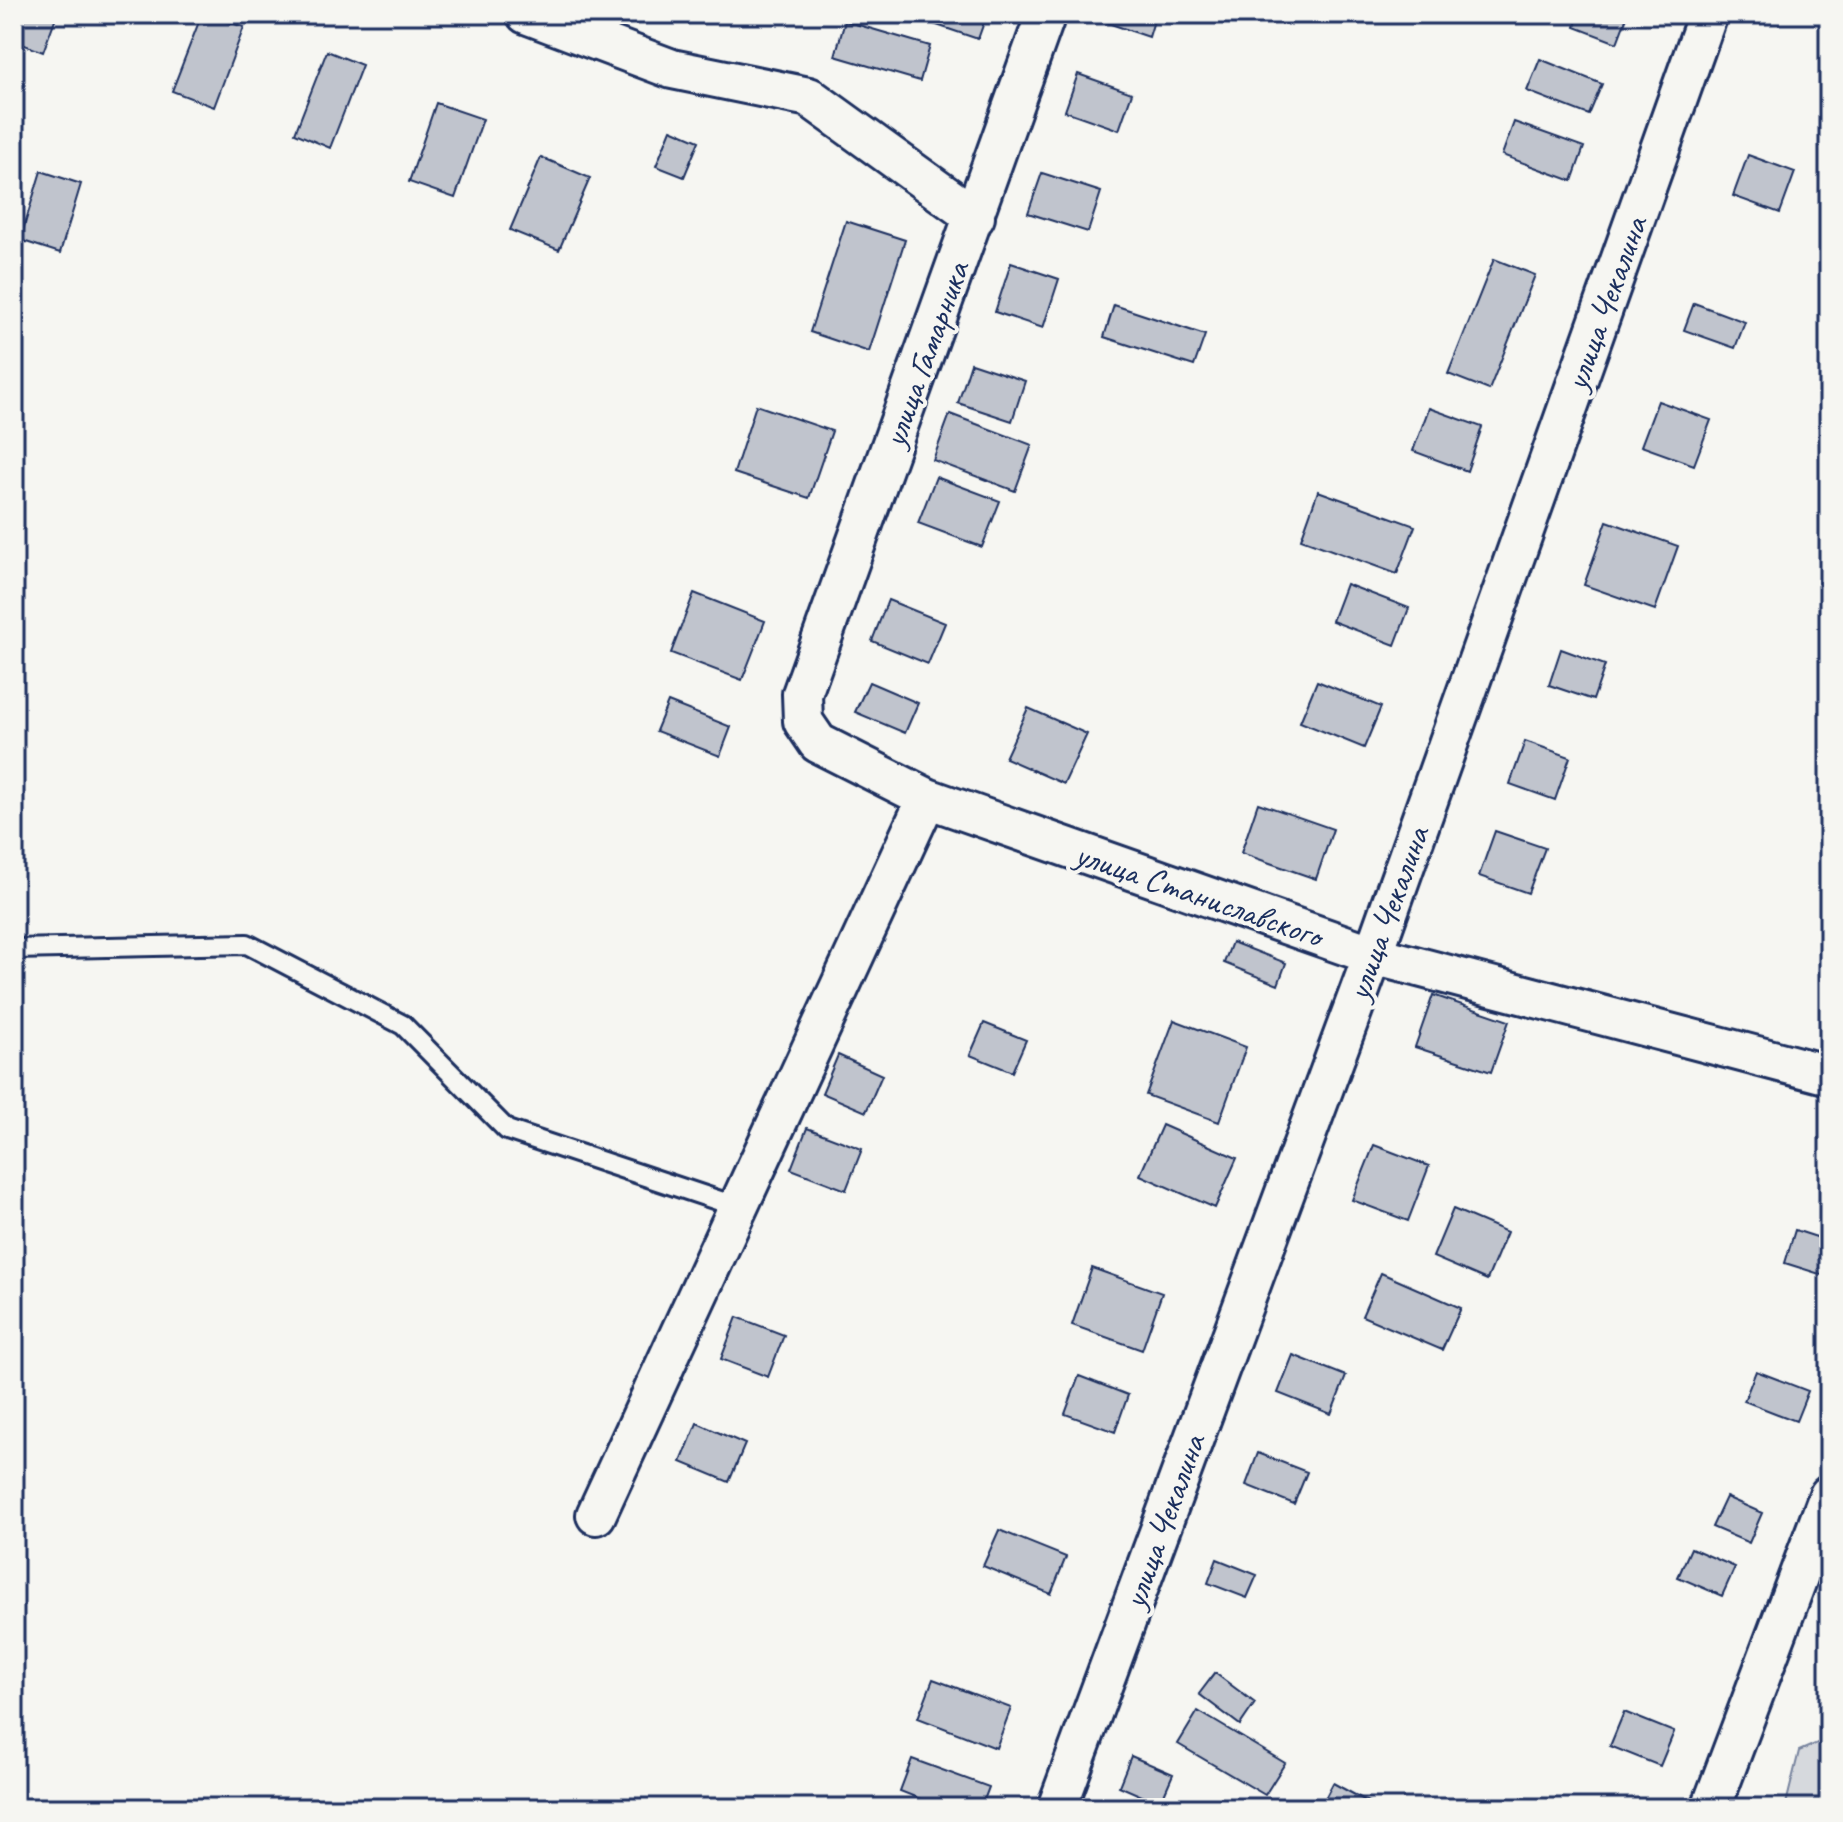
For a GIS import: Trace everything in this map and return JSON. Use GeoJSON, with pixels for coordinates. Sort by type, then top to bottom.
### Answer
{"type":"FeatureCollection","features":[{"type":"Feature","properties":{"kind":"street"},"geometry":{"type":"LineString","coordinates":[[526,14],[672,69],[809,97],[975,217]]}},
{"type":"Feature","properties":{"kind":"street","name":"улица Гамарника"},"geometry":{"type":"LineString","coordinates":[[802,694],[1046,14]]}},
{"type":"Feature","properties":{"kind":"street","name":"улица Чекалина"},"geometry":{"type":"LineString","coordinates":[[1057,1808],[1373,955],[1708,14]]}},
{"type":"Feature","properties":{"kind":"street","name":"улица Станиславского"},"geometry":{"type":"LineString","coordinates":[[802,694],[803,721],[818,743],[927,798],[1373,955],[1829,1075]]}},
{"type":"Feature","properties":{"kind":"street"},"geometry":{"type":"LineString","coordinates":[[596,1515],[927,798]]}},
{"type":"Feature","properties":{"kind":"street"},"geometry":{"type":"LineString","coordinates":[[1711,1808],[1829,1495]]}},
{"type":"Feature","properties":{"kind":"lane"},"geometry":{"type":"LineString","coordinates":[[14,949],[247,944],[403,1025],[507,1130],[738,1207]]}},
{"type":"Feature","properties":{"kind":"shaded area"},"geometry":{"type":"Polygon","coordinates":[[[1829,1738],[1829,1808],[1785,1808],[1799,1751],[1829,1738]]]}},
{"type":"Feature","properties":{"kind":"building"},"geometry":{"type":"Polygon","coordinates":[[[21,14],[57,14],[43,52],[14,41],[21,14]]]}},
{"type":"Feature","properties":{"kind":"building"},"geometry":{"type":"Polygon","coordinates":[[[202,14],[244,27],[214,107],[172,91],[202,14]]]}},
{"type":"Feature","properties":{"kind":"building"},"geometry":{"type":"Polygon","coordinates":[[[924,14],[987,14],[978,39],[922,20],[924,14]]]}},
{"type":"Feature","properties":{"kind":"building"},"geometry":{"type":"Polygon","coordinates":[[[1101,14],[1156,14],[1149,37],[1099,20],[1101,14]]]}},
{"type":"Feature","properties":{"kind":"building"},"geometry":{"type":"Polygon","coordinates":[[[1579,14],[1628,14],[1617,43],[1575,27],[1579,14]]]}},
{"type":"Feature","properties":{"kind":"building"},"geometry":{"type":"Polygon","coordinates":[[[845,21],[930,46],[920,81],[835,56],[845,21]]]}},
{"type":"Feature","properties":{"kind":"building"},"geometry":{"type":"Polygon","coordinates":[[[327,51],[362,65],[330,148],[295,133],[327,51]]]}},
{"type":"Feature","properties":{"kind":"building"},"geometry":{"type":"Polygon","coordinates":[[[1540,59],[1602,84],[1589,115],[1527,91],[1540,59]]]}},
{"type":"Feature","properties":{"kind":"building"},"geometry":{"type":"Polygon","coordinates":[[[1078,74],[1132,93],[1119,130],[1065,111],[1078,74]]]}},
{"type":"Feature","properties":{"kind":"building"},"geometry":{"type":"Polygon","coordinates":[[[436,103],[483,119],[455,198],[409,182],[436,103]]]}},
{"type":"Feature","properties":{"kind":"building"},"geometry":{"type":"Polygon","coordinates":[[[1514,122],[1584,147],[1572,181],[1502,155],[1514,122]]]}},
{"type":"Feature","properties":{"kind":"building"},"geometry":{"type":"Polygon","coordinates":[[[671,129],[699,141],[684,177],[656,166],[671,129]]]}},
{"type":"Feature","properties":{"kind":"building"},"geometry":{"type":"Polygon","coordinates":[[[1748,155],[1795,172],[1780,213],[1733,196],[1748,155]]]}},
{"type":"Feature","properties":{"kind":"building"},"geometry":{"type":"Polygon","coordinates":[[[541,157],[590,178],[559,250],[510,230],[541,157]]]}},
{"type":"Feature","properties":{"kind":"building"},"geometry":{"type":"Polygon","coordinates":[[[41,171],[81,184],[60,253],[20,240],[41,171]]]}},
{"type":"Feature","properties":{"kind":"building"},"geometry":{"type":"Polygon","coordinates":[[[1042,173],[1101,192],[1088,232],[1028,213],[1042,173]]]}},
{"type":"Feature","properties":{"kind":"building"},"geometry":{"type":"Polygon","coordinates":[[[846,221],[905,240],[869,352],[810,332],[846,221]]]}},
{"type":"Feature","properties":{"kind":"building"},"geometry":{"type":"Polygon","coordinates":[[[1494,259],[1535,275],[1489,390],[1448,374],[1494,259]]]}},
{"type":"Feature","properties":{"kind":"building"},"geometry":{"type":"Polygon","coordinates":[[[1011,263],[1059,279],[1043,328],[995,312],[1011,263]]]}},
{"type":"Feature","properties":{"kind":"building"},"geometry":{"type":"Polygon","coordinates":[[[1694,303],[1745,322],[1735,348],[1684,330],[1694,303]]]}},
{"type":"Feature","properties":{"kind":"building"},"geometry":{"type":"Polygon","coordinates":[[[1114,305],[1205,335],[1194,366],[1104,337],[1114,305]]]}},
{"type":"Feature","properties":{"kind":"building"},"geometry":{"type":"Polygon","coordinates":[[[971,363],[1025,381],[1012,421],[958,403],[971,363]]]}},
{"type":"Feature","properties":{"kind":"building"},"geometry":{"type":"Polygon","coordinates":[[[1658,401],[1711,420],[1694,465],[1641,446],[1658,401]]]}},
{"type":"Feature","properties":{"kind":"building"},"geometry":{"type":"Polygon","coordinates":[[[756,405],[832,431],[809,498],[734,473],[756,405]]]}},
{"type":"Feature","properties":{"kind":"building"},"geometry":{"type":"Polygon","coordinates":[[[1429,408],[1482,427],[1467,471],[1413,451],[1429,408]]]}},
{"type":"Feature","properties":{"kind":"building"},"geometry":{"type":"Polygon","coordinates":[[[950,414],[1032,445],[1015,491],[933,460],[950,414]]]}},
{"type":"Feature","properties":{"kind":"building"},"geometry":{"type":"Polygon","coordinates":[[[936,477],[1000,501],[982,547],[918,523],[936,477]]]}},
{"type":"Feature","properties":{"kind":"building"},"geometry":{"type":"Polygon","coordinates":[[[1318,491],[1415,526],[1397,574],[1301,539],[1318,491]]]}},
{"type":"Feature","properties":{"kind":"building"},"geometry":{"type":"Polygon","coordinates":[[[1607,521],[1678,546],[1655,610],[1584,585],[1607,521]]]}},
{"type":"Feature","properties":{"kind":"building"},"geometry":{"type":"Polygon","coordinates":[[[1346,584],[1409,608],[1395,645],[1332,621],[1346,584]]]}},
{"type":"Feature","properties":{"kind":"building"},"geometry":{"type":"Polygon","coordinates":[[[694,593],[765,621],[742,680],[671,653],[694,593]]]}},
{"type":"Feature","properties":{"kind":"building"},"geometry":{"type":"Polygon","coordinates":[[[888,600],[945,623],[928,664],[872,641],[888,600]]]}},
{"type":"Feature","properties":{"kind":"building"},"geometry":{"type":"Polygon","coordinates":[[[1561,649],[1605,665],[1593,700],[1549,685],[1561,649]]]}},
{"type":"Feature","properties":{"kind":"building"},"geometry":{"type":"Polygon","coordinates":[[[1317,681],[1381,707],[1364,748],[1300,722],[1317,681]]]}},
{"type":"Feature","properties":{"kind":"building"},"geometry":{"type":"Polygon","coordinates":[[[869,682],[918,703],[905,733],[855,712],[869,682]]]}},
{"type":"Feature","properties":{"kind":"building"},"geometry":{"type":"Polygon","coordinates":[[[668,702],[731,727],[720,756],[656,731],[668,702]]]}},
{"type":"Feature","properties":{"kind":"building"},"geometry":{"type":"Polygon","coordinates":[[[1028,708],[1087,734],[1064,784],[1005,758],[1028,708]]]}},
{"type":"Feature","properties":{"kind":"building"},"geometry":{"type":"Polygon","coordinates":[[[1525,741],[1570,757],[1555,800],[1510,784],[1525,741]]]}},
{"type":"Feature","properties":{"kind":"building"},"geometry":{"type":"Polygon","coordinates":[[[1258,803],[1333,829],[1316,879],[1241,853],[1258,803]]]}},
{"type":"Feature","properties":{"kind":"building"},"geometry":{"type":"Polygon","coordinates":[[[1495,831],[1545,848],[1528,893],[1479,876],[1495,831]]]}},
{"type":"Feature","properties":{"kind":"building"},"geometry":{"type":"Polygon","coordinates":[[[1232,942],[1286,963],[1278,985],[1224,963],[1232,942]]]}},
{"type":"Feature","properties":{"kind":"building"},"geometry":{"type":"Polygon","coordinates":[[[1433,995],[1509,1021],[1491,1072],[1415,1047],[1433,995]]]}},
{"type":"Feature","properties":{"kind":"building"},"geometry":{"type":"Polygon","coordinates":[[[1174,1020],[1246,1047],[1219,1122],[1146,1095],[1174,1020]]]}},
{"type":"Feature","properties":{"kind":"building"},"geometry":{"type":"Polygon","coordinates":[[[984,1023],[1026,1040],[1012,1072],[970,1055],[984,1023]]]}},
{"type":"Feature","properties":{"kind":"building"},"geometry":{"type":"Polygon","coordinates":[[[838,1055],[882,1075],[866,1112],[822,1093],[838,1055]]]}},
{"type":"Feature","properties":{"kind":"building"},"geometry":{"type":"Polygon","coordinates":[[[1162,1125],[1237,1158],[1215,1208],[1140,1175],[1162,1125]]]}},
{"type":"Feature","properties":{"kind":"building"},"geometry":{"type":"Polygon","coordinates":[[[807,1128],[862,1149],[846,1190],[791,1169],[807,1128]]]}},
{"type":"Feature","properties":{"kind":"building"},"geometry":{"type":"Polygon","coordinates":[[[1374,1145],[1429,1166],[1408,1221],[1352,1200],[1374,1145]]]}},
{"type":"Feature","properties":{"kind":"building"},"geometry":{"type":"Polygon","coordinates":[[[1453,1209],[1507,1232],[1487,1280],[1433,1257],[1453,1209]]]}},
{"type":"Feature","properties":{"kind":"building"},"geometry":{"type":"Polygon","coordinates":[[[1795,1230],[1829,1241],[1829,1277],[1785,1263],[1795,1230]]]}},
{"type":"Feature","properties":{"kind":"building"},"geometry":{"type":"Polygon","coordinates":[[[1092,1268],[1162,1293],[1142,1350],[1072,1325],[1092,1268]]]}},
{"type":"Feature","properties":{"kind":"building"},"geometry":{"type":"Polygon","coordinates":[[[1381,1273],[1461,1308],[1442,1350],[1362,1316],[1381,1273]]]}},
{"type":"Feature","properties":{"kind":"building"},"geometry":{"type":"Polygon","coordinates":[[[737,1317],[784,1335],[768,1377],[721,1359],[737,1317]]]}},
{"type":"Feature","properties":{"kind":"building"},"geometry":{"type":"Polygon","coordinates":[[[1293,1355],[1346,1376],[1331,1414],[1278,1393],[1293,1355]]]}},
{"type":"Feature","properties":{"kind":"building"},"geometry":{"type":"Polygon","coordinates":[[[1756,1371],[1808,1391],[1796,1421],[1744,1401],[1756,1371]]]}},
{"type":"Feature","properties":{"kind":"building"},"geometry":{"type":"Polygon","coordinates":[[[1079,1376],[1128,1395],[1115,1432],[1065,1414],[1079,1376]]]}},
{"type":"Feature","properties":{"kind":"building"},"geometry":{"type":"Polygon","coordinates":[[[697,1423],[745,1444],[729,1482],[681,1462],[697,1423]]]}},
{"type":"Feature","properties":{"kind":"building"},"geometry":{"type":"Polygon","coordinates":[[[1258,1453],[1307,1472],[1294,1504],[1246,1485],[1258,1453]]]}},
{"type":"Feature","properties":{"kind":"building"},"geometry":{"type":"Polygon","coordinates":[[[1726,1497],[1762,1513],[1749,1543],[1712,1527],[1726,1497]]]}},
{"type":"Feature","properties":{"kind":"building"},"geometry":{"type":"Polygon","coordinates":[[[999,1530],[1066,1557],[1051,1594],[983,1566],[999,1530]]]}},
{"type":"Feature","properties":{"kind":"building"},"geometry":{"type":"Polygon","coordinates":[[[1691,1548],[1735,1567],[1722,1596],[1678,1577],[1691,1548]]]}},
{"type":"Feature","properties":{"kind":"building"},"geometry":{"type":"Polygon","coordinates":[[[1217,1559],[1257,1575],[1247,1598],[1208,1583],[1217,1559]]]}},
{"type":"Feature","properties":{"kind":"building"},"geometry":{"type":"Polygon","coordinates":[[[1215,1673],[1255,1703],[1240,1725],[1199,1694],[1215,1673]]]}},
{"type":"Feature","properties":{"kind":"building"},"geometry":{"type":"Polygon","coordinates":[[[933,1679],[1011,1708],[996,1748],[918,1718],[933,1679]]]}},
{"type":"Feature","properties":{"kind":"building"},"geometry":{"type":"Polygon","coordinates":[[[1198,1711],[1285,1763],[1265,1795],[1178,1744],[1198,1711]]]}},
{"type":"Feature","properties":{"kind":"building"},"geometry":{"type":"Polygon","coordinates":[[[1624,1712],[1674,1732],[1660,1766],[1610,1746],[1624,1712]]]}},
{"type":"Feature","properties":{"kind":"building"},"geometry":{"type":"Polygon","coordinates":[[[1131,1756],[1173,1774],[1160,1804],[1119,1786],[1131,1756]]]}},
{"type":"Feature","properties":{"kind":"building"},"geometry":{"type":"Polygon","coordinates":[[[912,1759],[989,1787],[981,1808],[943,1808],[900,1791],[912,1759]]]}},
{"type":"Feature","properties":{"kind":"building"},"geometry":{"type":"Polygon","coordinates":[[[1333,1783],[1379,1808],[1320,1808],[1333,1783]]]}}]}
